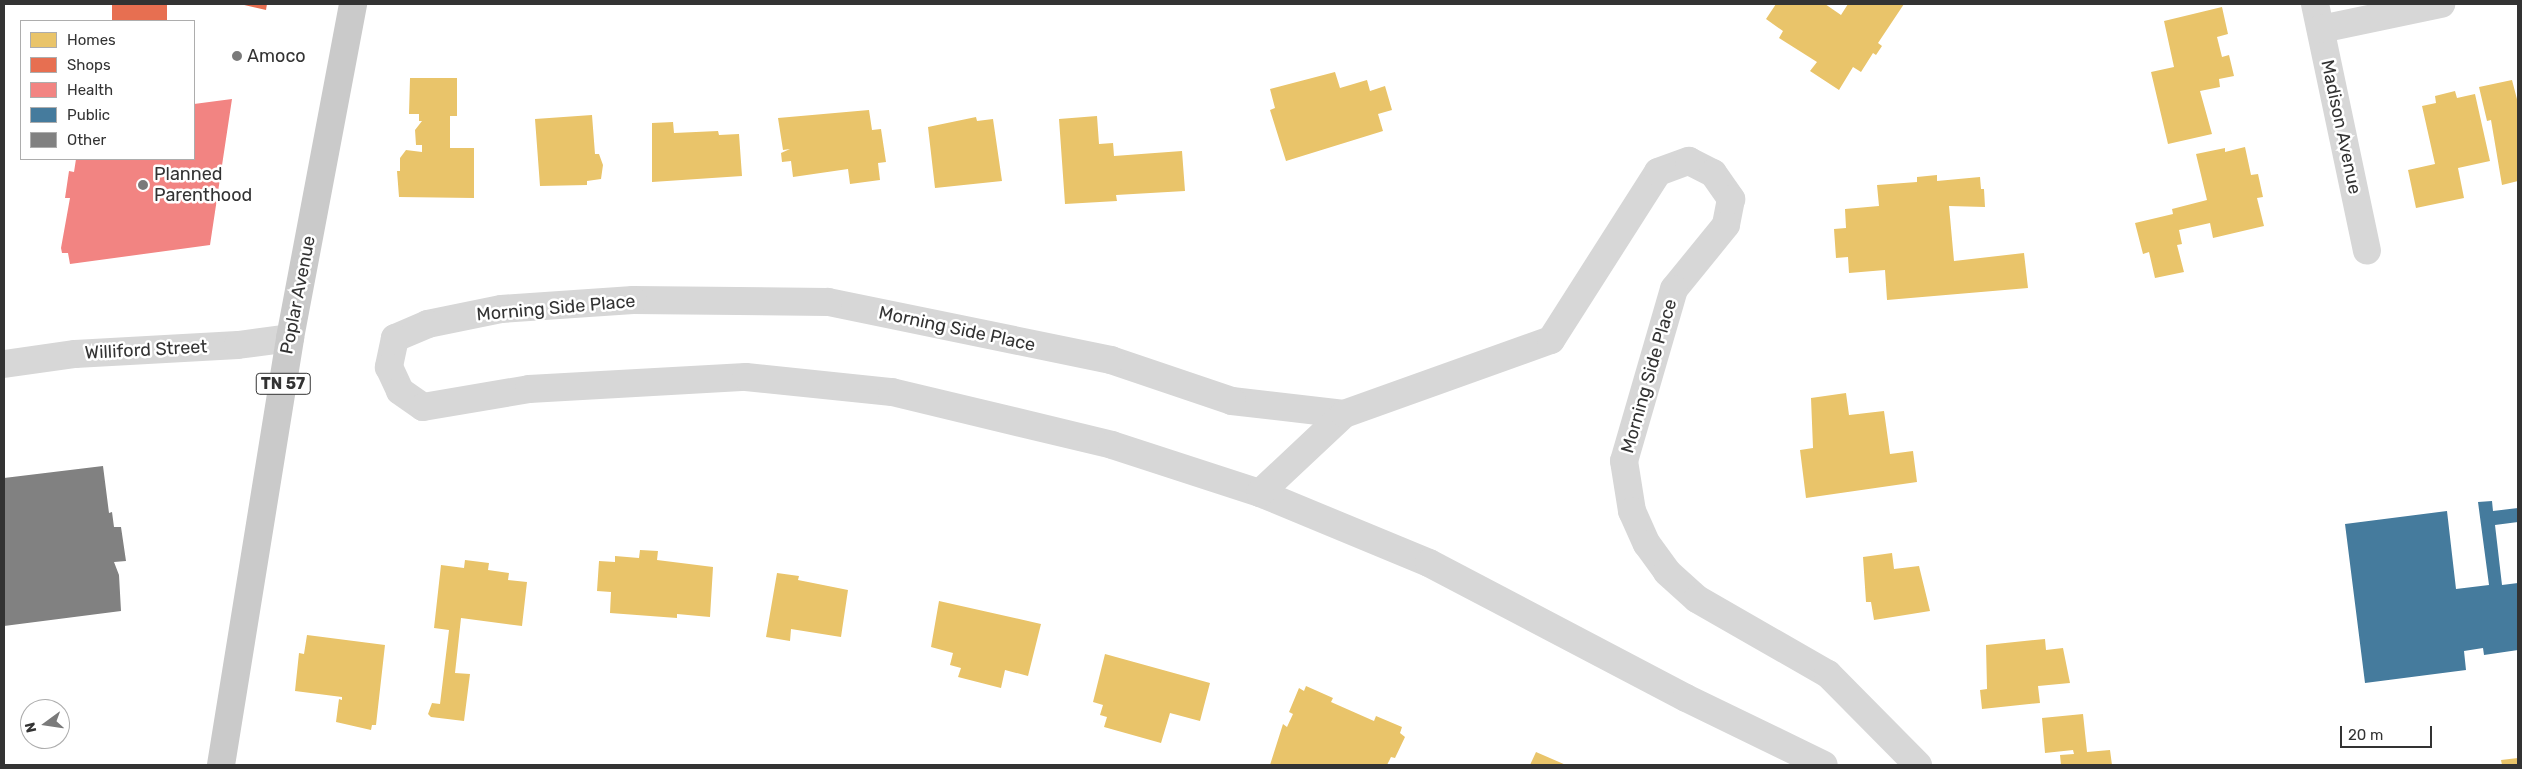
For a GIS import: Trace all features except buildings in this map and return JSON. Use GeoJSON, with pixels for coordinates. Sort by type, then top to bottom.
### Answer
{"type":"FeatureCollection","features":[{"type":"Feature","properties":{"kind":"main road","name":"Poplar Avenue"},"geometry":{"type":"LineString","coordinates":[[221,765],[290,338],[353,4]]}},
{"type":"Feature","properties":{"kind":"street"},"geometry":{"type":"LineString","coordinates":[[2318,17],[2441,4]]}},
{"type":"Feature","properties":{"kind":"street","name":"Madison Avenue"},"geometry":{"type":"LineString","coordinates":[[2318,17],[2367,251]]}},
{"type":"Feature","properties":{"kind":"street","name":"Morning Side Place"},"geometry":{"type":"LineString","coordinates":[[1260,493],[1344,414],[1551,340],[1658,172],[1689,161],[1713,173],[1731,199],[1726,225],[1674,289],[1624,461],[1632,511],[1647,544],[1667,572],[1689,592],[1828,674],[1918,765]]}},
{"type":"Feature","properties":{"kind":"street","name":"Morning Side Place"},"geometry":{"type":"LineString","coordinates":[[1344,414],[1232,401],[1111,360],[828,302],[633,300],[501,309],[428,324],[395,338],[389,367],[400,391],[423,407],[529,389],[746,377],[892,392],[1112,445],[1260,493],[1429,563],[1686,698],[1824,765]]}},
{"type":"Feature","properties":{"kind":"street","name":"Williford Street"},"geometry":{"type":"LineString","coordinates":[[4,364],[75,354],[238,345],[290,338]]}},
{"type":"Feature","properties":{"kind":"place","name":"Amoco"},"geometry":{"type":"Point","coordinates":[237,56]}},
{"type":"Feature","properties":{"kind":"place","name":"Planned Parenthood"},"geometry":{"type":"Point","coordinates":[143,185]}}]}
